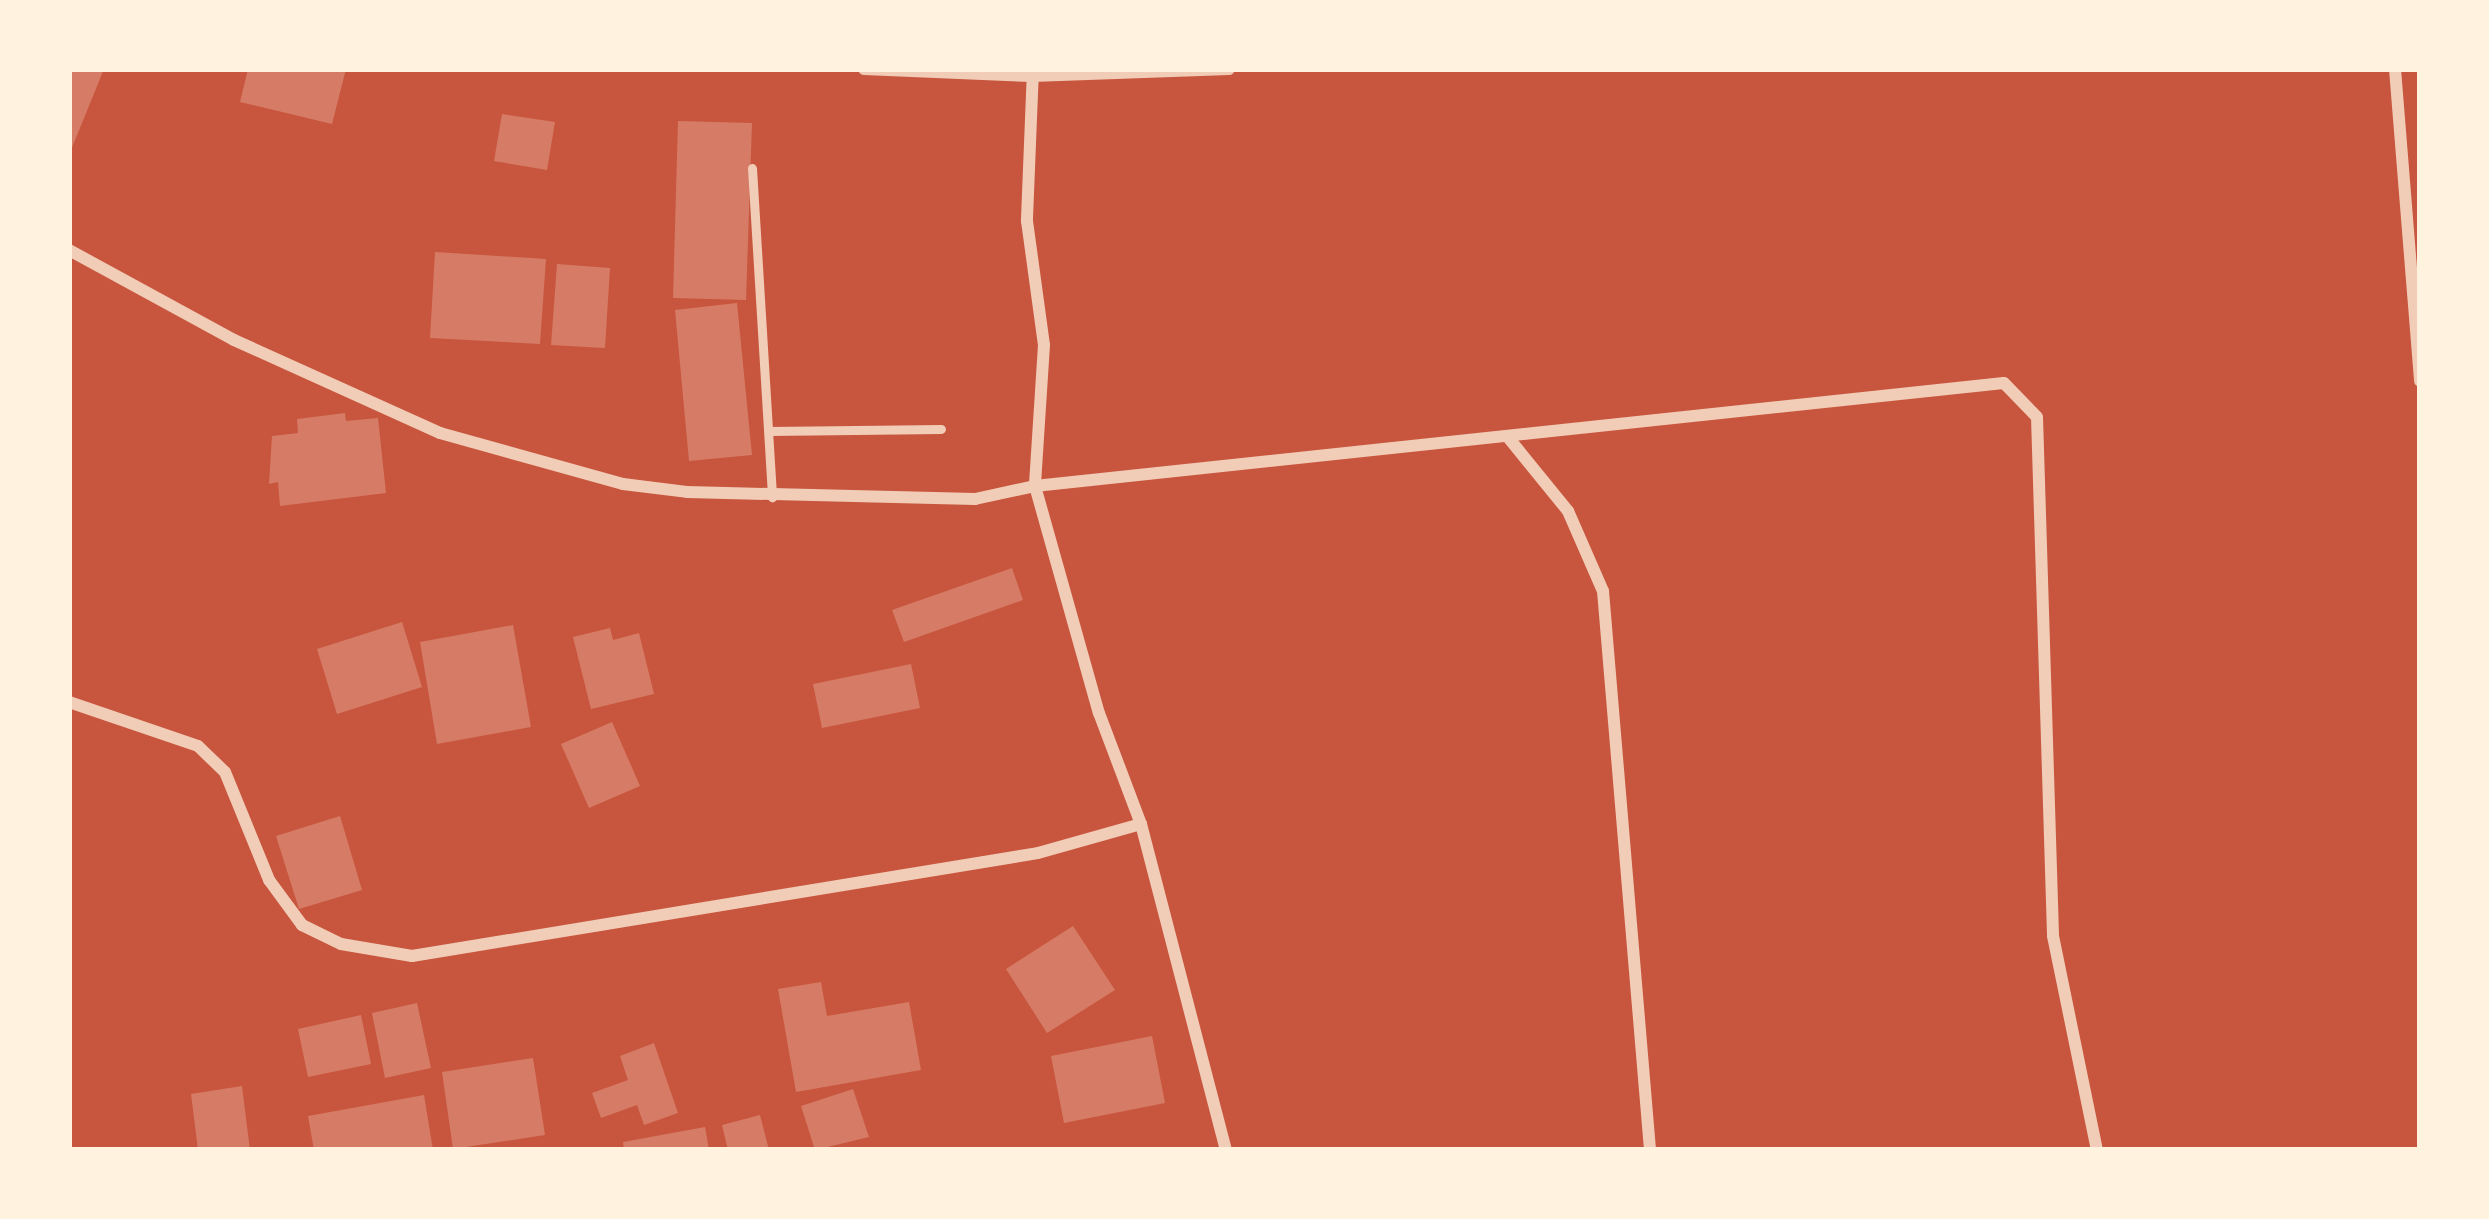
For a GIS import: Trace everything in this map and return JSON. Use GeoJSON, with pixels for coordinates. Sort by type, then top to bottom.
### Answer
{"type":"FeatureCollection","features":[{"type":"Feature","properties":{"kind":"street"},"geometry":{"type":"LineString","coordinates":[[864,69],[1032,73],[1229,69]]}},
{"type":"Feature","properties":{"kind":"street"},"geometry":{"type":"LineString","coordinates":[[2395,69],[2420,381]]}},
{"type":"Feature","properties":{"kind":"street"},"geometry":{"type":"LineString","coordinates":[[1032,73],[1027,221],[1044,345],[1035,486],[1099,712],[1141,824],[1226,1150]]}},
{"type":"Feature","properties":{"kind":"street"},"geometry":{"type":"LineString","coordinates":[[69,250],[234,340],[440,433],[623,484],[772,497],[975,499],[1035,486],[2004,383],[2024,397],[2036,417],[2054,936],[2097,1150]]}},
{"type":"Feature","properties":{"kind":"street"},"geometry":{"type":"LineString","coordinates":[[1507,436],[1568,511],[1603,591],[1650,1150]]}},
{"type":"Feature","properties":{"kind":"street"},"geometry":{"type":"LineString","coordinates":[[69,702],[198,746],[225,772],[268,880],[302,925],[341,944],[412,956],[1038,853],[1141,824]]}},
{"type":"Feature","properties":{"kind":"lane"},"geometry":{"type":"LineString","coordinates":[[752,168],[772,497]]}},
{"type":"Feature","properties":{"kind":"lane"},"geometry":{"type":"LineString","coordinates":[[769,431],[941,430]]}},
{"type":"Feature","properties":{"kind":"building"},"geometry":{"type":"Polygon","coordinates":[[[69,69],[104,69],[69,155],[69,69]]]}},
{"type":"Feature","properties":{"kind":"building"},"geometry":{"type":"Polygon","coordinates":[[[248,69],[346,69],[332,124],[240,102],[248,69]]]}},
{"type":"Feature","properties":{"kind":"building"},"geometry":{"type":"Polygon","coordinates":[[[502,114],[555,122],[547,170],[494,161],[502,114]]]}},
{"type":"Feature","properties":{"kind":"building"},"geometry":{"type":"Polygon","coordinates":[[[678,121],[752,123],[746,300],[673,298],[678,121]]]}},
{"type":"Feature","properties":{"kind":"building"},"geometry":{"type":"Polygon","coordinates":[[[435,252],[546,259],[540,344],[430,338],[435,252]]]}},
{"type":"Feature","properties":{"kind":"building"},"geometry":{"type":"Polygon","coordinates":[[[557,264],[610,268],[605,348],[551,345],[557,264]]]}},
{"type":"Feature","properties":{"kind":"building"},"geometry":{"type":"Polygon","coordinates":[[[737,303],[752,455],[689,461],[675,310],[737,303]]]}},
{"type":"Feature","properties":{"kind":"building"},"geometry":{"type":"Polygon","coordinates":[[[345,413],[346,421],[378,418],[386,493],[280,506],[278,482],[269,484],[272,436],[298,433],[297,419],[345,413]]]}},
{"type":"Feature","properties":{"kind":"building"},"geometry":{"type":"Polygon","coordinates":[[[1012,568],[1023,600],[904,642],[892,610],[1012,568]]]}},
{"type":"Feature","properties":{"kind":"building"},"geometry":{"type":"Polygon","coordinates":[[[402,622],[422,687],[337,714],[317,649],[402,622]]]}},
{"type":"Feature","properties":{"kind":"building"},"geometry":{"type":"Polygon","coordinates":[[[513,625],[531,727],[437,744],[420,642],[513,625]]]}},
{"type":"Feature","properties":{"kind":"building"},"geometry":{"type":"Polygon","coordinates":[[[610,628],[613,640],[639,633],[654,694],[591,709],[573,637],[610,628]]]}},
{"type":"Feature","properties":{"kind":"building"},"geometry":{"type":"Polygon","coordinates":[[[911,664],[920,708],[822,728],[813,684],[911,664]]]}},
{"type":"Feature","properties":{"kind":"building"},"geometry":{"type":"Polygon","coordinates":[[[612,722],[640,786],[589,808],[561,744],[612,722]]]}},
{"type":"Feature","properties":{"kind":"building"},"geometry":{"type":"Polygon","coordinates":[[[340,816],[362,890],[299,909],[276,836],[340,816]]]}},
{"type":"Feature","properties":{"kind":"building"},"geometry":{"type":"Polygon","coordinates":[[[1073,926],[1115,990],[1047,1033],[1006,969],[1073,926]]]}},
{"type":"Feature","properties":{"kind":"building"},"geometry":{"type":"Polygon","coordinates":[[[821,982],[827,1016],[909,1002],[921,1070],[796,1092],[778,989],[821,982]]]}},
{"type":"Feature","properties":{"kind":"building"},"geometry":{"type":"Polygon","coordinates":[[[417,1003],[431,1068],[385,1078],[372,1013],[417,1003]]]}},
{"type":"Feature","properties":{"kind":"building"},"geometry":{"type":"Polygon","coordinates":[[[361,1015],[371,1064],[308,1077],[298,1029],[361,1015]]]}},
{"type":"Feature","properties":{"kind":"building"},"geometry":{"type":"Polygon","coordinates":[[[1152,1036],[1165,1103],[1064,1123],[1051,1056],[1152,1036]]]}},
{"type":"Feature","properties":{"kind":"building"},"geometry":{"type":"Polygon","coordinates":[[[654,1043],[678,1113],[644,1125],[637,1105],[601,1118],[592,1093],[628,1080],[620,1056],[654,1043]]]}},
{"type":"Feature","properties":{"kind":"building"},"geometry":{"type":"Polygon","coordinates":[[[533,1058],[545,1135],[453,1149],[442,1072],[533,1058]]]}},
{"type":"Feature","properties":{"kind":"building"},"geometry":{"type":"Polygon","coordinates":[[[242,1086],[250,1150],[198,1150],[191,1094],[242,1086]]]}},
{"type":"Feature","properties":{"kind":"building"},"geometry":{"type":"Polygon","coordinates":[[[853,1089],[869,1137],[815,1150],[801,1106],[853,1089]]]}},
{"type":"Feature","properties":{"kind":"building"},"geometry":{"type":"Polygon","coordinates":[[[424,1095],[433,1150],[314,1150],[308,1116],[424,1095]]]}},
{"type":"Feature","properties":{"kind":"building"},"geometry":{"type":"Polygon","coordinates":[[[760,1115],[769,1150],[728,1150],[722,1125],[760,1115]]]}},
{"type":"Feature","properties":{"kind":"building"},"geometry":{"type":"Polygon","coordinates":[[[705,1127],[709,1150],[624,1150],[623,1142],[705,1127]]]}}]}
